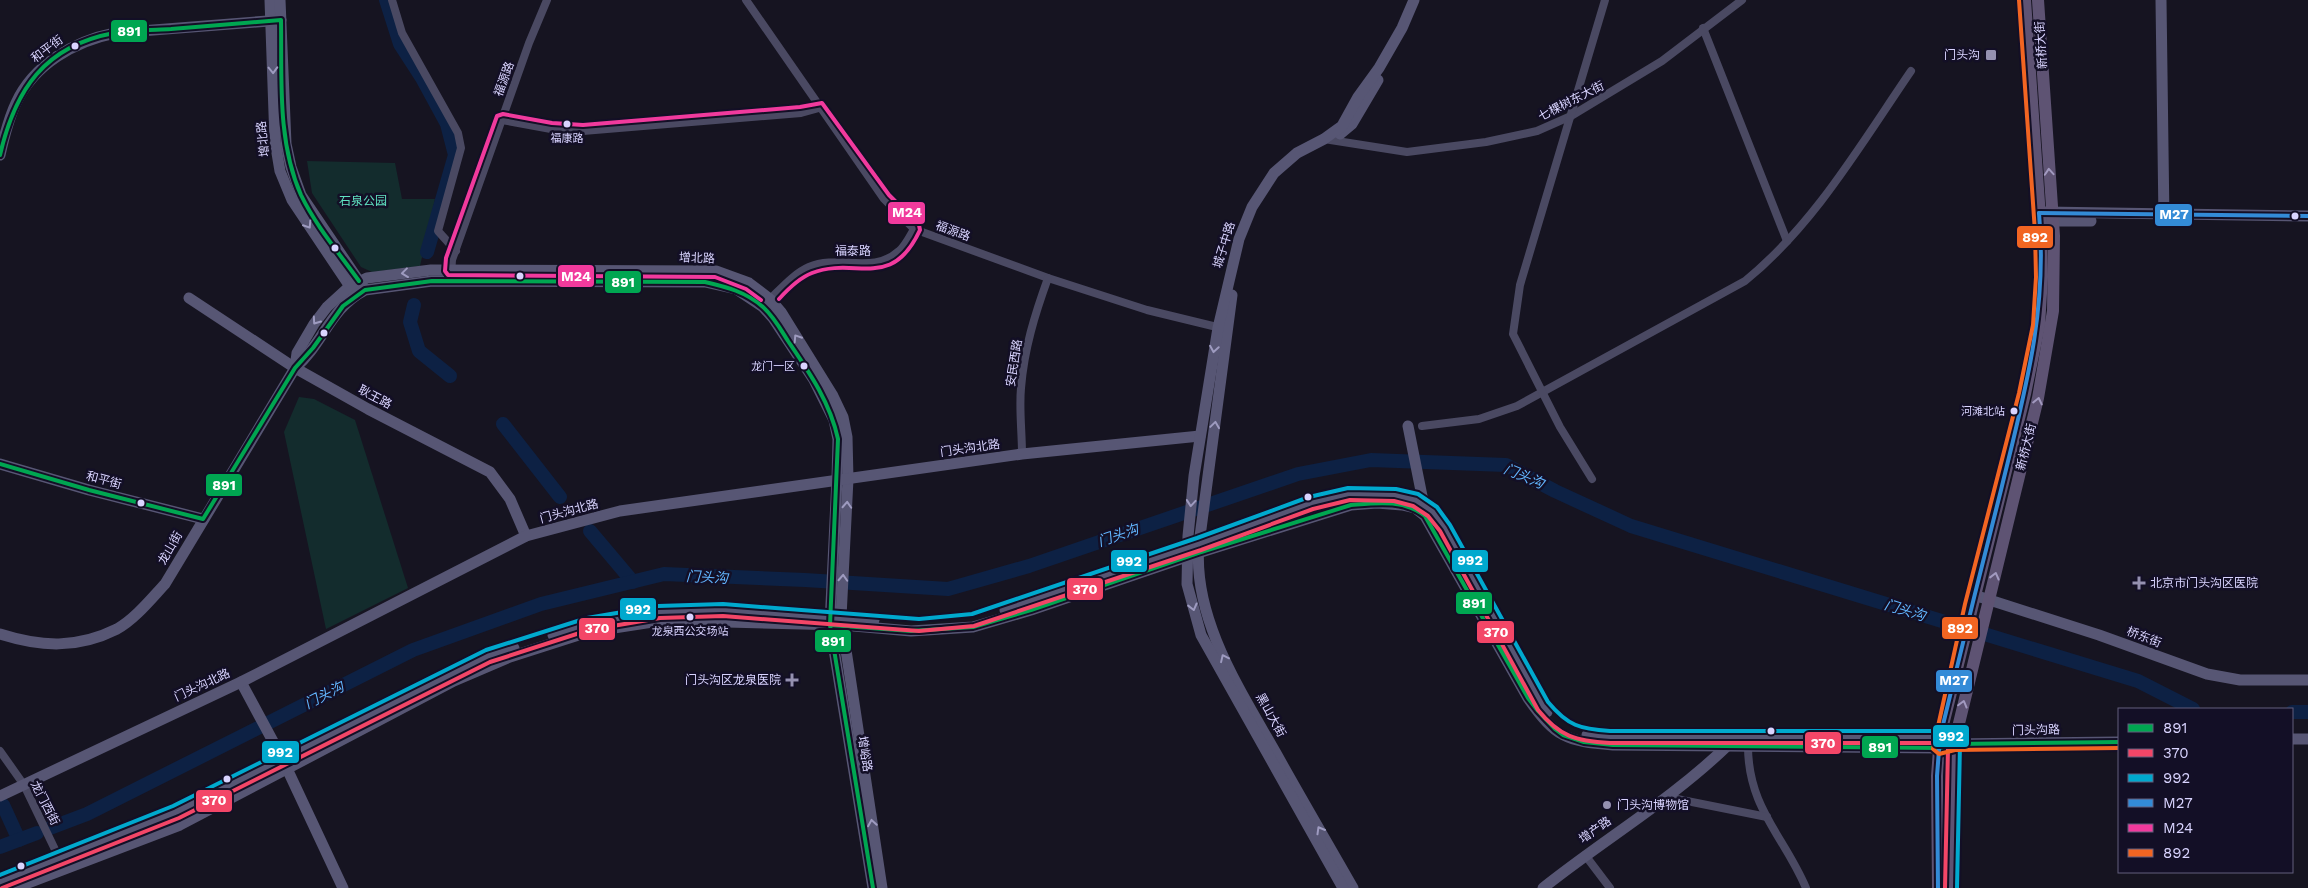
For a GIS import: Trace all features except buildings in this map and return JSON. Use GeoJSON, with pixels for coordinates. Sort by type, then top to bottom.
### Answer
{"type":"FeatureCollection","features":[{"type":"Feature","properties":{"kind":"main road","name":"新桥大街"},"geometry":{"type":"LineString","coordinates":[[1951,888],[1954,744],[2038,398],[2050,340],[2055,279],[2046,216],[2025,0]]}},
{"type":"Feature","properties":{"kind":"main road","name":"新桥大街"},"geometry":{"type":"LineString","coordinates":[[1938,888],[1939,743],[2036,344],[2046,216],[2038,0]]}},
{"type":"Feature","properties":{"kind":"street","name":"增北路"},"geometry":{"type":"LineString","coordinates":[[270,0],[276,20]]}},
{"type":"Feature","properties":{"kind":"street","name":"增北路"},"geometry":{"type":"LineString","coordinates":[[280,0],[276,20],[275,141],[280,171],[292,200],[357,288],[431,270],[452,276],[716,271],[749,283],[766,303],[773,318],[814,380],[834,420],[842,479],[836,621]]}},
{"type":"Feature","properties":{"kind":"street"},"geometry":{"type":"LineString","coordinates":[[392,0],[402,33],[458,133],[461,148],[438,231],[456,251]]}},
{"type":"Feature","properties":{"kind":"street","name":"福源路"},"geometry":{"type":"LineString","coordinates":[[452,276],[456,251],[529,42],[547,0]]}},
{"type":"Feature","properties":{"kind":"street","name":"福源路"},"geometry":{"type":"LineString","coordinates":[[746,0],[819,108],[884,199],[914,229],[1048,278],[1147,310],[1223,328]]}},
{"type":"Feature","properties":{"kind":"street","name":"城子中路"},"geometry":{"type":"LineString","coordinates":[[1328,140],[1342,126],[1358,97],[1379,68],[1402,28],[1414,0]]}},
{"type":"Feature","properties":{"kind":"street","name":"城子中路"},"geometry":{"type":"LineString","coordinates":[[1193,551],[1189,530],[1200,436],[1223,328],[1239,239],[1252,207],[1274,173],[1297,153],[1328,140],[1352,124],[1405,38],[1422,0]]}},
{"type":"Feature","properties":{"kind":"street"},"geometry":{"type":"LineString","coordinates":[[1592,479],[1560,427],[1513,334],[1520,285],[1606,0]]}},
{"type":"Feature","properties":{"kind":"street","name":"七棵树东大街"},"geometry":{"type":"LineString","coordinates":[[1328,140],[1407,152],[1486,142],[1537,131],[1571,116],[1662,61],[1742,0]]}},
{"type":"Feature","properties":{"kind":"street"},"geometry":{"type":"LineString","coordinates":[[2161,0],[2164,218]]}},
{"type":"Feature","properties":{"kind":"street","name":"和平街"},"geometry":{"type":"LineString","coordinates":[[0,155],[9,119],[27,85],[50,62],[75,46],[94,37],[115,33],[276,20]]}},
{"type":"Feature","properties":{"kind":"street"},"geometry":{"type":"LineString","coordinates":[[1703,28],[1787,241]]}},
{"type":"Feature","properties":{"kind":"street"},"geometry":{"type":"LineString","coordinates":[[1422,426],[1478,419],[1516,406],[1542,390],[1625,348],[1745,281],[1771,260],[1820,203],[1911,72]]}},
{"type":"Feature","properties":{"kind":"street"},"geometry":{"type":"LineString","coordinates":[[502,120],[551,129],[583,130],[801,113],[819,108]]}},
{"type":"Feature","properties":{"kind":"street"},"geometry":{"type":"LineString","coordinates":[[2046,216],[2308,222]]}},
{"type":"Feature","properties":{"kind":"street"},"geometry":{"type":"LineString","coordinates":[[2164,218],[2308,216]]}},
{"type":"Feature","properties":{"kind":"street","name":"福泰路"},"geometry":{"type":"LineString","coordinates":[[766,303],[794,277],[808,267],[826,262],[868,264],[886,261],[900,250],[914,229]]}},
{"type":"Feature","properties":{"kind":"street","name":"安民西路"},"geometry":{"type":"LineString","coordinates":[[1022,454],[1020,390],[1025,354],[1034,316],[1048,278]]}},
{"type":"Feature","properties":{"kind":"street","name":"龙山街"},"geometry":{"type":"LineString","coordinates":[[0,634],[26,642],[63,645],[94,638],[118,628],[146,604],[165,584],[295,368],[308,356],[333,315],[357,288]]}},
{"type":"Feature","properties":{"kind":"street","name":"耿王路"},"geometry":{"type":"LineString","coordinates":[[189,298],[295,368],[368,409],[490,472],[510,499],[526,536]]}},
{"type":"Feature","properties":{"kind":"street","name":"城子中路"},"geometry":{"type":"LineString","coordinates":[[1193,551],[1202,526],[1223,328]]}},
{"type":"Feature","properties":{"kind":"street"},"geometry":{"type":"LineString","coordinates":[[0,882],[176,812],[280,754],[488,656],[588,624],[659,612],[723,610],[836,621],[912,631],[973,627],[1031,610],[1193,551],[1351,505],[1377,503],[1421,508],[1422,496],[1408,426]]}},
{"type":"Feature","properties":{"kind":"street","name":"门头沟北路"},"geometry":{"type":"LineString","coordinates":[[0,796],[241,682],[526,536],[620,510],[1022,454],[1200,436]]}},
{"type":"Feature","properties":{"kind":"street","name":"和平街"},"geometry":{"type":"LineString","coordinates":[[0,464],[89,490],[203,519]]}},
{"type":"Feature","properties":{"kind":"street","name":"门头沟路"},"geometry":{"type":"LineString","coordinates":[[1421,508],[1528,698],[1542,719],[1558,733],[1578,742],[1613,745],[1726,742],[1954,744],[2118,742]]}},
{"type":"Feature","properties":{"kind":"street","name":"黑山大街"},"geometry":{"type":"LineString","coordinates":[[1193,551],[1188,584],[1201,635],[1342,888]]}},
{"type":"Feature","properties":{"kind":"street","name":"黑山大街"},"geometry":{"type":"LineString","coordinates":[[1193,551],[1217,641],[1235,680],[1353,888]]}},
{"type":"Feature","properties":{"kind":"street","name":"桥东街"},"geometry":{"type":"LineString","coordinates":[[1974,595],[2100,635],[2182,667],[2207,674],[2240,680],[2308,680]]}},
{"type":"Feature","properties":{"kind":"street"},"geometry":{"type":"LineString","coordinates":[[15,888],[180,825],[454,682],[510,657],[588,632],[659,621],[836,621]]}},
{"type":"Feature","properties":{"kind":"street","name":"增峪路"},"geometry":{"type":"LineString","coordinates":[[836,621],[873,888]]}},
{"type":"Feature","properties":{"kind":"street","name":"增峪路"},"geometry":{"type":"LineString","coordinates":[[836,621],[882,888]]}},
{"type":"Feature","properties":{"kind":"street"},"geometry":{"type":"LineString","coordinates":[[241,682],[288,770],[343,888]]}},
{"type":"Feature","properties":{"kind":"street"},"geometry":{"type":"LineString","coordinates":[[2293,739],[2308,739]]}},
{"type":"Feature","properties":{"kind":"street","name":"门头沟路"},"geometry":{"type":"LineString","coordinates":[[1726,742],[1748,746],[1939,743]]}},
{"type":"Feature","properties":{"kind":"street","name":"增产路"},"geometry":{"type":"LineString","coordinates":[[1543,888],[1584,855],[1668,797],[1726,742]]}},
{"type":"Feature","properties":{"kind":"street"},"geometry":{"type":"LineString","coordinates":[[1748,746],[1748,767],[1752,788],[1806,888]]}},
{"type":"Feature","properties":{"kind":"street","name":"龙门西街"},"geometry":{"type":"LineString","coordinates":[[0,751],[24,785],[60,858],[63,869]]}},
{"type":"Feature","properties":{"kind":"street"},"geometry":{"type":"LineString","coordinates":[[1668,797],[1766,817]]}},
{"type":"Feature","properties":{"kind":"street"},"geometry":{"type":"LineString","coordinates":[[1584,855],[1610,888]]}},
{"type":"Feature","properties":{"kind":"green space","name":"石泉公园"},"geometry":{"type":"Polygon","coordinates":[[[307,161],[395,163],[402,199],[435,199],[420,266],[372,272],[361,267],[312,193],[307,161]]]}},
{"type":"Feature","properties":{"kind":"green space"},"geometry":{"type":"Polygon","coordinates":[[[299,397],[314,399],[355,420],[408,588],[326,629],[284,432],[299,397]]]}},
{"type":"Feature","properties":{"kind":"waterway"},"geometry":{"type":"LineString","coordinates":[[386,0],[400,44],[422,78],[447,124],[455,155],[427,252]]}},
{"type":"Feature","properties":{"kind":"waterway"},"geometry":{"type":"LineString","coordinates":[[414,305],[410,322],[419,351],[450,376]]}},
{"type":"Feature","properties":{"kind":"waterway"},"geometry":{"type":"LineString","coordinates":[[503,424],[560,497]]}},
{"type":"Feature","properties":{"kind":"waterway","name":"门头沟"},"geometry":{"type":"LineString","coordinates":[[50,828],[87,814],[413,650],[541,604],[664,574],[948,589],[1029,566],[1298,474],[1371,460],[1506,465],[1555,491],[1631,526],[2138,681],[2191,708]]}},
{"type":"Feature","properties":{"kind":"waterway"},"geometry":{"type":"LineString","coordinates":[[590,531],[633,582]]}},
{"type":"Feature","properties":{"kind":"waterway","name":"门头沟"},"geometry":{"type":"LineString","coordinates":[[2293,712],[2308,712]]}},
{"type":"Feature","properties":{"kind":"waterway"},"geometry":{"type":"LineString","coordinates":[[3,805],[19,840]]}},
{"type":"Feature","properties":{"kind":"waterway","name":"门头沟"},"geometry":{"type":"LineString","coordinates":[[0,847],[37,833]]}},
{"type":"Feature","properties":{"kind":"transit line","name":"892"},"geometry":{"type":"LineString","coordinates":[[2019,0],[2035,232],[2036,277],[2033,325],[2019,393],[1965,604],[1933,749],[1939,754],[1955,750],[2118,748]]}},
{"type":"Feature","properties":{"kind":"transit line","name":"891"},"geometry":{"type":"LineString","coordinates":[[0,155],[14,110],[24,91],[36,74],[51,60],[69,48],[90,39],[121,32],[281,20],[282,109],[284,131],[293,174],[301,195],[314,218],[359,281]]}},
{"type":"Feature","properties":{"kind":"transit line","name":"M24"},"geometry":{"type":"LineString","coordinates":[[761,300],[746,289],[715,277],[448,275],[445,271],[446,258],[497,116],[503,114],[552,123],[583,125],[800,107],[822,103],[889,195],[919,225],[920,230],[909,249],[897,260],[885,266],[828,269],[812,273],[798,281],[779,299]]}},
{"type":"Feature","properties":{"kind":"transit line","name":"M27"},"geometry":{"type":"LineString","coordinates":[[2039,213],[2308,216]]}},
{"type":"Feature","properties":{"kind":"transit line","name":"M27"},"geometry":{"type":"LineString","coordinates":[[1938,888],[1937,776],[1940,737],[2026,387],[2037,319],[2040,285],[2039,213]]}},
{"type":"Feature","properties":{"kind":"transit line","name":"891"},"geometry":{"type":"LineString","coordinates":[[0,464],[89,490],[203,519],[295,368],[313,348],[343,306],[365,290],[432,281],[705,282],[729,288],[743,294],[757,302],[771,315],[804,364],[830,412],[838,439],[830,625],[873,888]]}},
{"type":"Feature","properties":{"kind":"transit line","name":"992"},"geometry":{"type":"LineString","coordinates":[[0,875],[173,806],[486,650],[587,618],[658,606],[723,604],[919,619],[972,614],[1197,538],[1309,497],[1348,488],[1396,489],[1418,494],[1437,507],[1450,525],[1548,702],[1562,716],[1575,725],[1610,731],[1940,731],[1957,739],[1960,744],[1957,888]]}},
{"type":"Feature","properties":{"kind":"transit line","name":"370"},"geometry":{"type":"LineString","coordinates":[[2,888],[179,818],[490,662],[589,630],[660,618],[723,616],[919,631],[974,626],[1201,550],[1313,509],[1350,500],[1394,501],[1413,506],[1428,516],[1440,531],[1538,710],[1561,732],[1570,736],[1588,741],[1610,743],[1939,743],[1948,748],[1945,888]]}},
{"type":"Feature","properties":{"kind":"transit line","name":"891"},"geometry":{"type":"LineString","coordinates":[[830,625],[911,631],[973,627],[1031,610],[1198,553],[1351,505],[1390,503],[1408,507],[1425,516],[1528,698],[1555,729],[1563,735],[1584,742],[1613,745],[1939,748],[1954,744],[2118,742]]}},
{"type":"Feature","properties":{"kind":"place","name":"门头沟"},"geometry":{"type":"Point","coordinates":[1991,55]}},
{"type":"Feature","properties":{"kind":"place","name":"福康路"},"geometry":{"type":"Point","coordinates":[567,124]}},
{"type":"Feature","properties":{"kind":"place","name":"龙门一区"},"geometry":{"type":"Point","coordinates":[804,366]}},
{"type":"Feature","properties":{"kind":"place","name":"河滩北站"},"geometry":{"type":"Point","coordinates":[2014,411]}},
{"type":"Feature","properties":{"kind":"place","name":"北京市门头沟区医院"},"geometry":{"type":"Point","coordinates":[2139,583]}},
{"type":"Feature","properties":{"kind":"place","name":"龙泉西公交场站"},"geometry":{"type":"Point","coordinates":[690,617]}},
{"type":"Feature","properties":{"kind":"place","name":"门头沟区龙泉医院"},"geometry":{"type":"Point","coordinates":[792,680]}},
{"type":"Feature","properties":{"kind":"place","name":"门头沟博物馆"},"geometry":{"type":"Point","coordinates":[1607,805]}}]}
